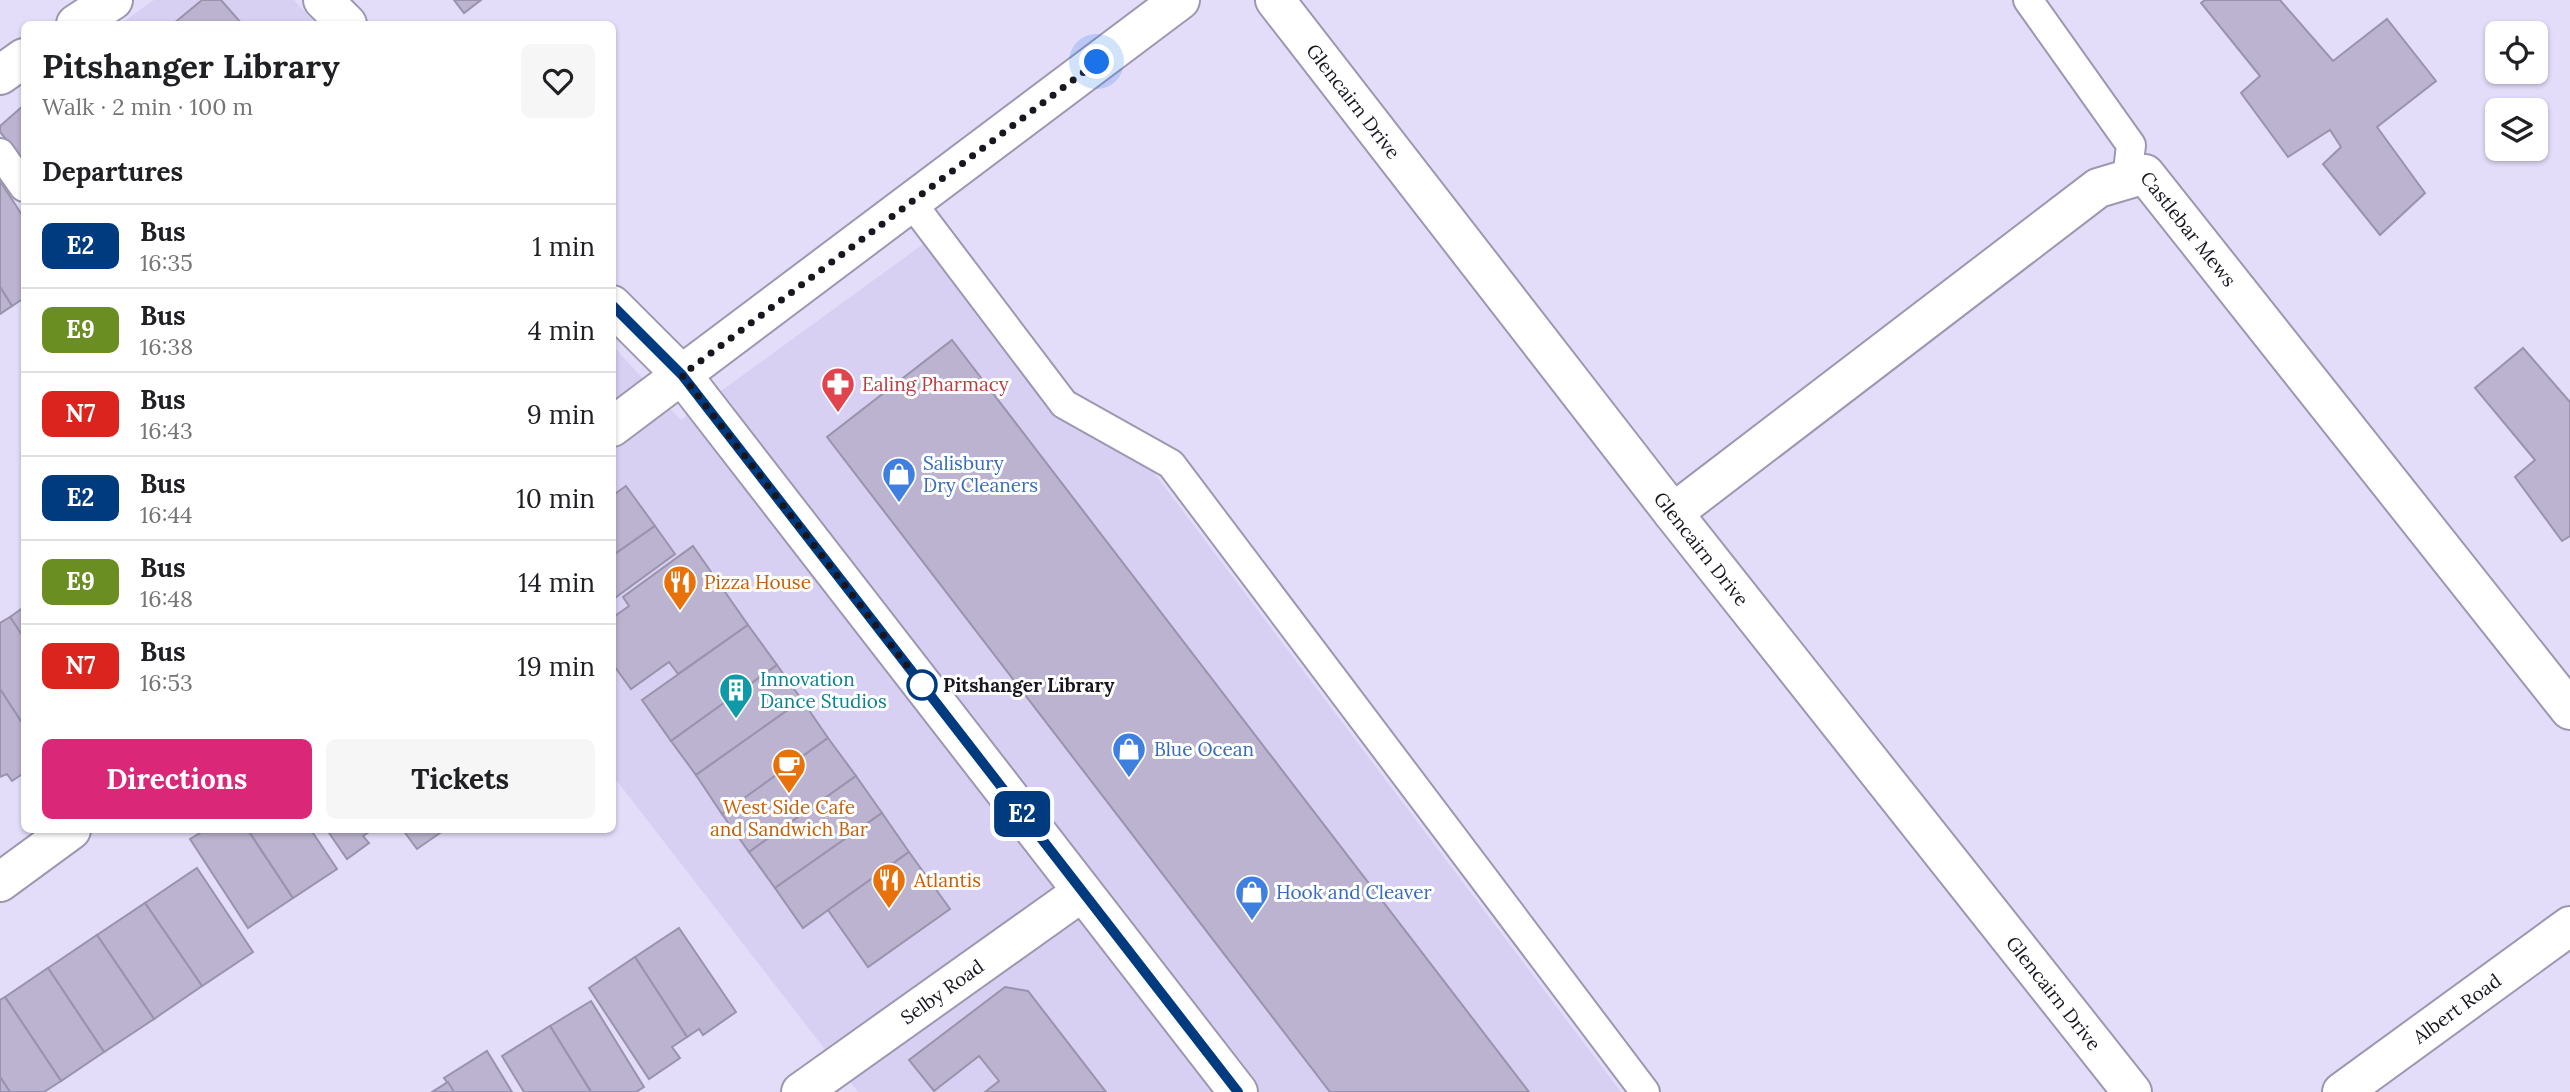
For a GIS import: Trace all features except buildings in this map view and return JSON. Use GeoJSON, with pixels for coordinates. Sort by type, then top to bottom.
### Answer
{"type":"FeatureCollection","features":[{"type":"Feature","properties":{"kind":"street"},"geometry":{"type":"LineString","coordinates":[[81,21],[113,0]]}},
{"type":"Feature","properties":{"kind":"street"},"geometry":{"type":"LineString","coordinates":[[323,0],[343,21]]}},
{"type":"Feature","properties":{"kind":"street"},"geometry":{"type":"LineString","coordinates":[[616,424],[1180,0]]}},
{"type":"Feature","properties":{"kind":"street","name":"Glencairn Drive"},"geometry":{"type":"LineString","coordinates":[[1275,0],[1673,513],[2132,1092]]}},
{"type":"Feature","properties":{"kind":"street"},"geometry":{"type":"LineString","coordinates":[[0,75],[21,60]]}},
{"type":"Feature","properties":{"kind":"street","name":"Castlebar Mews"},"geometry":{"type":"LineString","coordinates":[[1673,513],[2098,188],[2145,174],[2570,710]]}},
{"type":"Feature","properties":{"kind":"street"},"geometry":{"type":"LineString","coordinates":[[616,309],[682,375],[1238,1092]]}},
{"type":"Feature","properties":{"kind":"street"},"geometry":{"type":"LineString","coordinates":[[0,883],[67,833]]}},
{"type":"Feature","properties":{"kind":"street","name":"Selby Road"},"geometry":{"type":"LineString","coordinates":[[801,1092],[1082,892]]}},
{"type":"Feature","properties":{"kind":"street","name":"Albert Road"},"geometry":{"type":"LineString","coordinates":[[2342,1092],[2570,926]]}},
{"type":"Feature","properties":{"kind":"lane"},"geometry":{"type":"LineString","coordinates":[[2028,0],[2131,145],[2127,180]]}},
{"type":"Feature","properties":{"kind":"lane"},"geometry":{"type":"LineString","coordinates":[[0,153],[21,183]]}},
{"type":"Feature","properties":{"kind":"lane"},"geometry":{"type":"LineString","coordinates":[[911,202],[1064,404],[1171,464],[1645,1092]]}},
{"type":"Feature","properties":{"kind":"shaded area"},"geometry":{"type":"Polygon","coordinates":[[[154,0],[294,0],[313,21],[124,21],[154,0]]]}},
{"type":"Feature","properties":{"kind":"shaded area"},"geometry":{"type":"Polygon","coordinates":[[[933,237],[1057,405],[1146,462],[1621,1092],[858,1092],[616,780],[616,349],[681,420],[933,237]]]}},
{"type":"Feature","properties":{"kind":"bus line","name":"E2"},"geometry":{"type":"LineString","coordinates":[[616,309],[682,375],[1238,1092]]}},
{"type":"Feature","properties":{"kind":"place","name":"Ealing Pharmacy"},"geometry":{"type":"Point","coordinates":[838,414]}},
{"type":"Feature","properties":{"kind":"place","name":"Salisbury Dry Cleaners"},"geometry":{"type":"Point","coordinates":[899,504]}},
{"type":"Feature","properties":{"kind":"place","name":"Pizza House"},"geometry":{"type":"Point","coordinates":[680,612]}},
{"type":"Feature","properties":{"kind":"place","name":"Pitshanger Library"},"geometry":{"type":"Point","coordinates":[922,685]}},
{"type":"Feature","properties":{"kind":"place","name":"Innovation Dance Studios"},"geometry":{"type":"Point","coordinates":[736,720]}},
{"type":"Feature","properties":{"kind":"place","name":"Blue Ocean"},"geometry":{"type":"Point","coordinates":[1129,779]}},
{"type":"Feature","properties":{"kind":"place","name":"West Side Cafe and Sandwich Bar"},"geometry":{"type":"Point","coordinates":[789,795]}},
{"type":"Feature","properties":{"kind":"place","name":"Atlantis"},"geometry":{"type":"Point","coordinates":[889,910]}},
{"type":"Feature","properties":{"kind":"place","name":"Hook and Cleaver"},"geometry":{"type":"Point","coordinates":[1252,922]}},
{"type":"Feature","properties":{"kind":"route"},"geometry":{"type":"LineString","coordinates":[[922,685],[682,375],[1097,62]]}}]}
